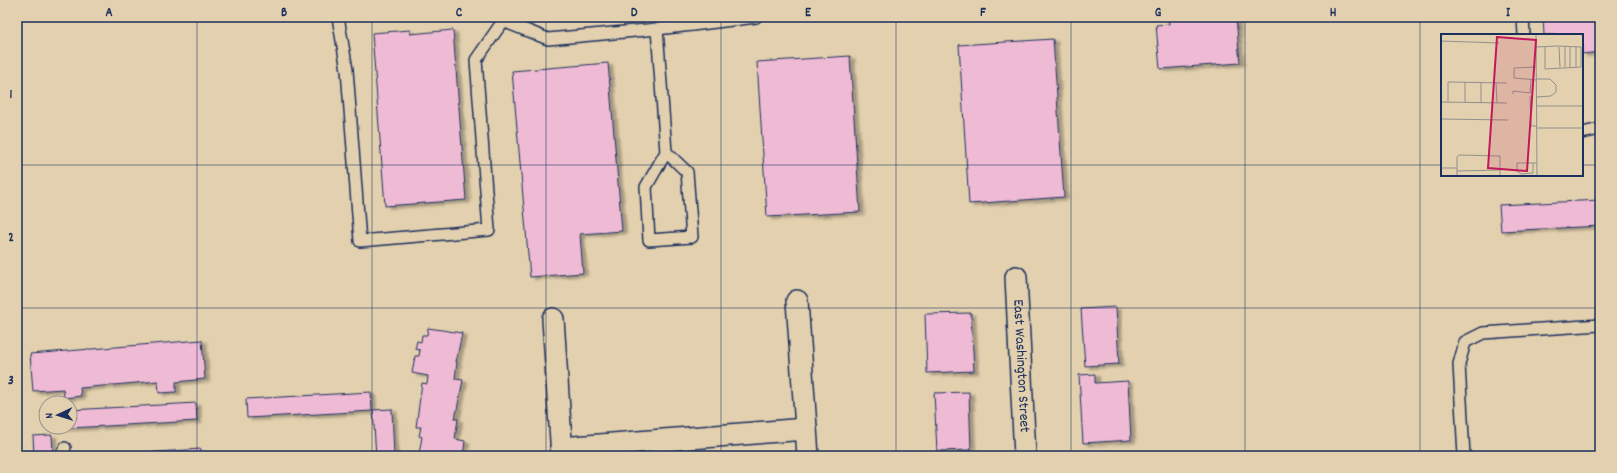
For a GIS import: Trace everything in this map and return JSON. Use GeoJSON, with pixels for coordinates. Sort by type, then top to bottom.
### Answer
{"type":"FeatureCollection","features":[{"type":"Feature","properties":{"kind":"street","name":"East Washington Street"},"geometry":{"type":"LineString","coordinates":[[1016,277],[1025,456]]}},
{"type":"Feature","properties":{"kind":"street"},"geometry":{"type":"LineString","coordinates":[[797,300],[808,456]]}},
{"type":"Feature","properties":{"kind":"street"},"geometry":{"type":"LineString","coordinates":[[553,319],[561,452],[806,429]]}},
{"type":"Feature","properties":{"kind":"lane"},"geometry":{"type":"LineString","coordinates":[[338,17],[346,70],[360,241],[489,230],[476,60],[503,19],[548,39],[657,29],[691,21],[756,17]]}},
{"type":"Feature","properties":{"kind":"lane"},"geometry":{"type":"LineString","coordinates":[[1523,17],[1524,34]]}},
{"type":"Feature","properties":{"kind":"lane"},"geometry":{"type":"LineString","coordinates":[[657,29],[666,152],[646,187],[649,240],[692,237],[687,172],[666,152]]}},
{"type":"Feature","properties":{"kind":"lane"},"geometry":{"type":"LineString","coordinates":[[1583,133],[1600,129]]}},
{"type":"Feature","properties":{"kind":"lane"},"geometry":{"type":"LineString","coordinates":[[1464,456],[1459,364],[1464,342],[1483,333],[1600,325]]}},
{"type":"Feature","properties":{"kind":"building"},"geometry":{"type":"Polygon","coordinates":[[[1168,17],[1236,18],[1240,63],[1160,69],[1156,25],[1169,24],[1168,17]]]}},
{"type":"Feature","properties":{"kind":"building"},"geometry":{"type":"Polygon","coordinates":[[[1543,17],[1600,17],[1600,52],[1583,54],[1583,34],[1544,34],[1543,17]]]}},
{"type":"Feature","properties":{"kind":"building"},"geometry":{"type":"Polygon","coordinates":[[[410,30],[410,34],[453,30],[466,200],[385,206],[372,33],[410,30]]]}},
{"type":"Feature","properties":{"kind":"building"},"geometry":{"type":"Polygon","coordinates":[[[1053,39],[1064,197],[969,204],[959,45],[1053,39]]]}},
{"type":"Feature","properties":{"kind":"building"},"geometry":{"type":"Polygon","coordinates":[[[850,56],[860,212],[767,217],[757,62],[850,56]]]}},
{"type":"Feature","properties":{"kind":"building"},"geometry":{"type":"Polygon","coordinates":[[[608,63],[622,231],[580,234],[583,273],[530,277],[512,71],[608,63]]]}},
{"type":"Feature","properties":{"kind":"building"},"geometry":{"type":"Polygon","coordinates":[[[1600,200],[1600,226],[1501,231],[1499,205],[1600,200]]]}},
{"type":"Feature","properties":{"kind":"building"},"geometry":{"type":"Polygon","coordinates":[[[1116,307],[1119,364],[1085,366],[1081,309],[1116,307]]]}},
{"type":"Feature","properties":{"kind":"building"},"geometry":{"type":"Polygon","coordinates":[[[971,313],[974,371],[927,373],[925,314],[971,313]]]}},
{"type":"Feature","properties":{"kind":"building"},"geometry":{"type":"Polygon","coordinates":[[[428,328],[462,333],[456,362],[455,379],[463,380],[455,419],[458,419],[455,439],[465,441],[463,456],[422,456],[423,454],[419,454],[422,437],[419,436],[421,427],[416,427],[422,383],[427,384],[428,376],[412,373],[415,356],[419,356],[420,350],[415,349],[417,341],[421,342],[422,335],[427,335],[428,328]]]}},
{"type":"Feature","properties":{"kind":"building"},"geometry":{"type":"Polygon","coordinates":[[[202,340],[205,379],[176,382],[176,392],[159,393],[158,381],[80,388],[81,396],[78,396],[78,395],[64,395],[63,389],[33,391],[30,354],[202,340]]]}},
{"type":"Feature","properties":{"kind":"building"},"geometry":{"type":"Polygon","coordinates":[[[1095,374],[1095,383],[1128,381],[1131,440],[1083,443],[1079,375],[1095,374]]]}},
{"type":"Feature","properties":{"kind":"building"},"geometry":{"type":"Polygon","coordinates":[[[371,392],[372,411],[247,418],[246,399],[371,392]]]}},
{"type":"Feature","properties":{"kind":"building"},"geometry":{"type":"Polygon","coordinates":[[[969,392],[971,450],[937,451],[934,393],[969,392]]]}},
{"type":"Feature","properties":{"kind":"building"},"geometry":{"type":"Polygon","coordinates":[[[196,403],[197,421],[78,428],[78,410],[196,403]]]}},
{"type":"Feature","properties":{"kind":"building"},"geometry":{"type":"Polygon","coordinates":[[[392,409],[394,456],[376,456],[373,410],[392,409]]]}},
{"type":"Feature","properties":{"kind":"building"},"geometry":{"type":"Polygon","coordinates":[[[52,435],[53,456],[34,456],[33,436],[52,435]]]}},
{"type":"Feature","properties":{"kind":"building"},"geometry":{"type":"Polygon","coordinates":[[[201,449],[201,456],[128,456],[128,454],[201,449]]]}}]}
